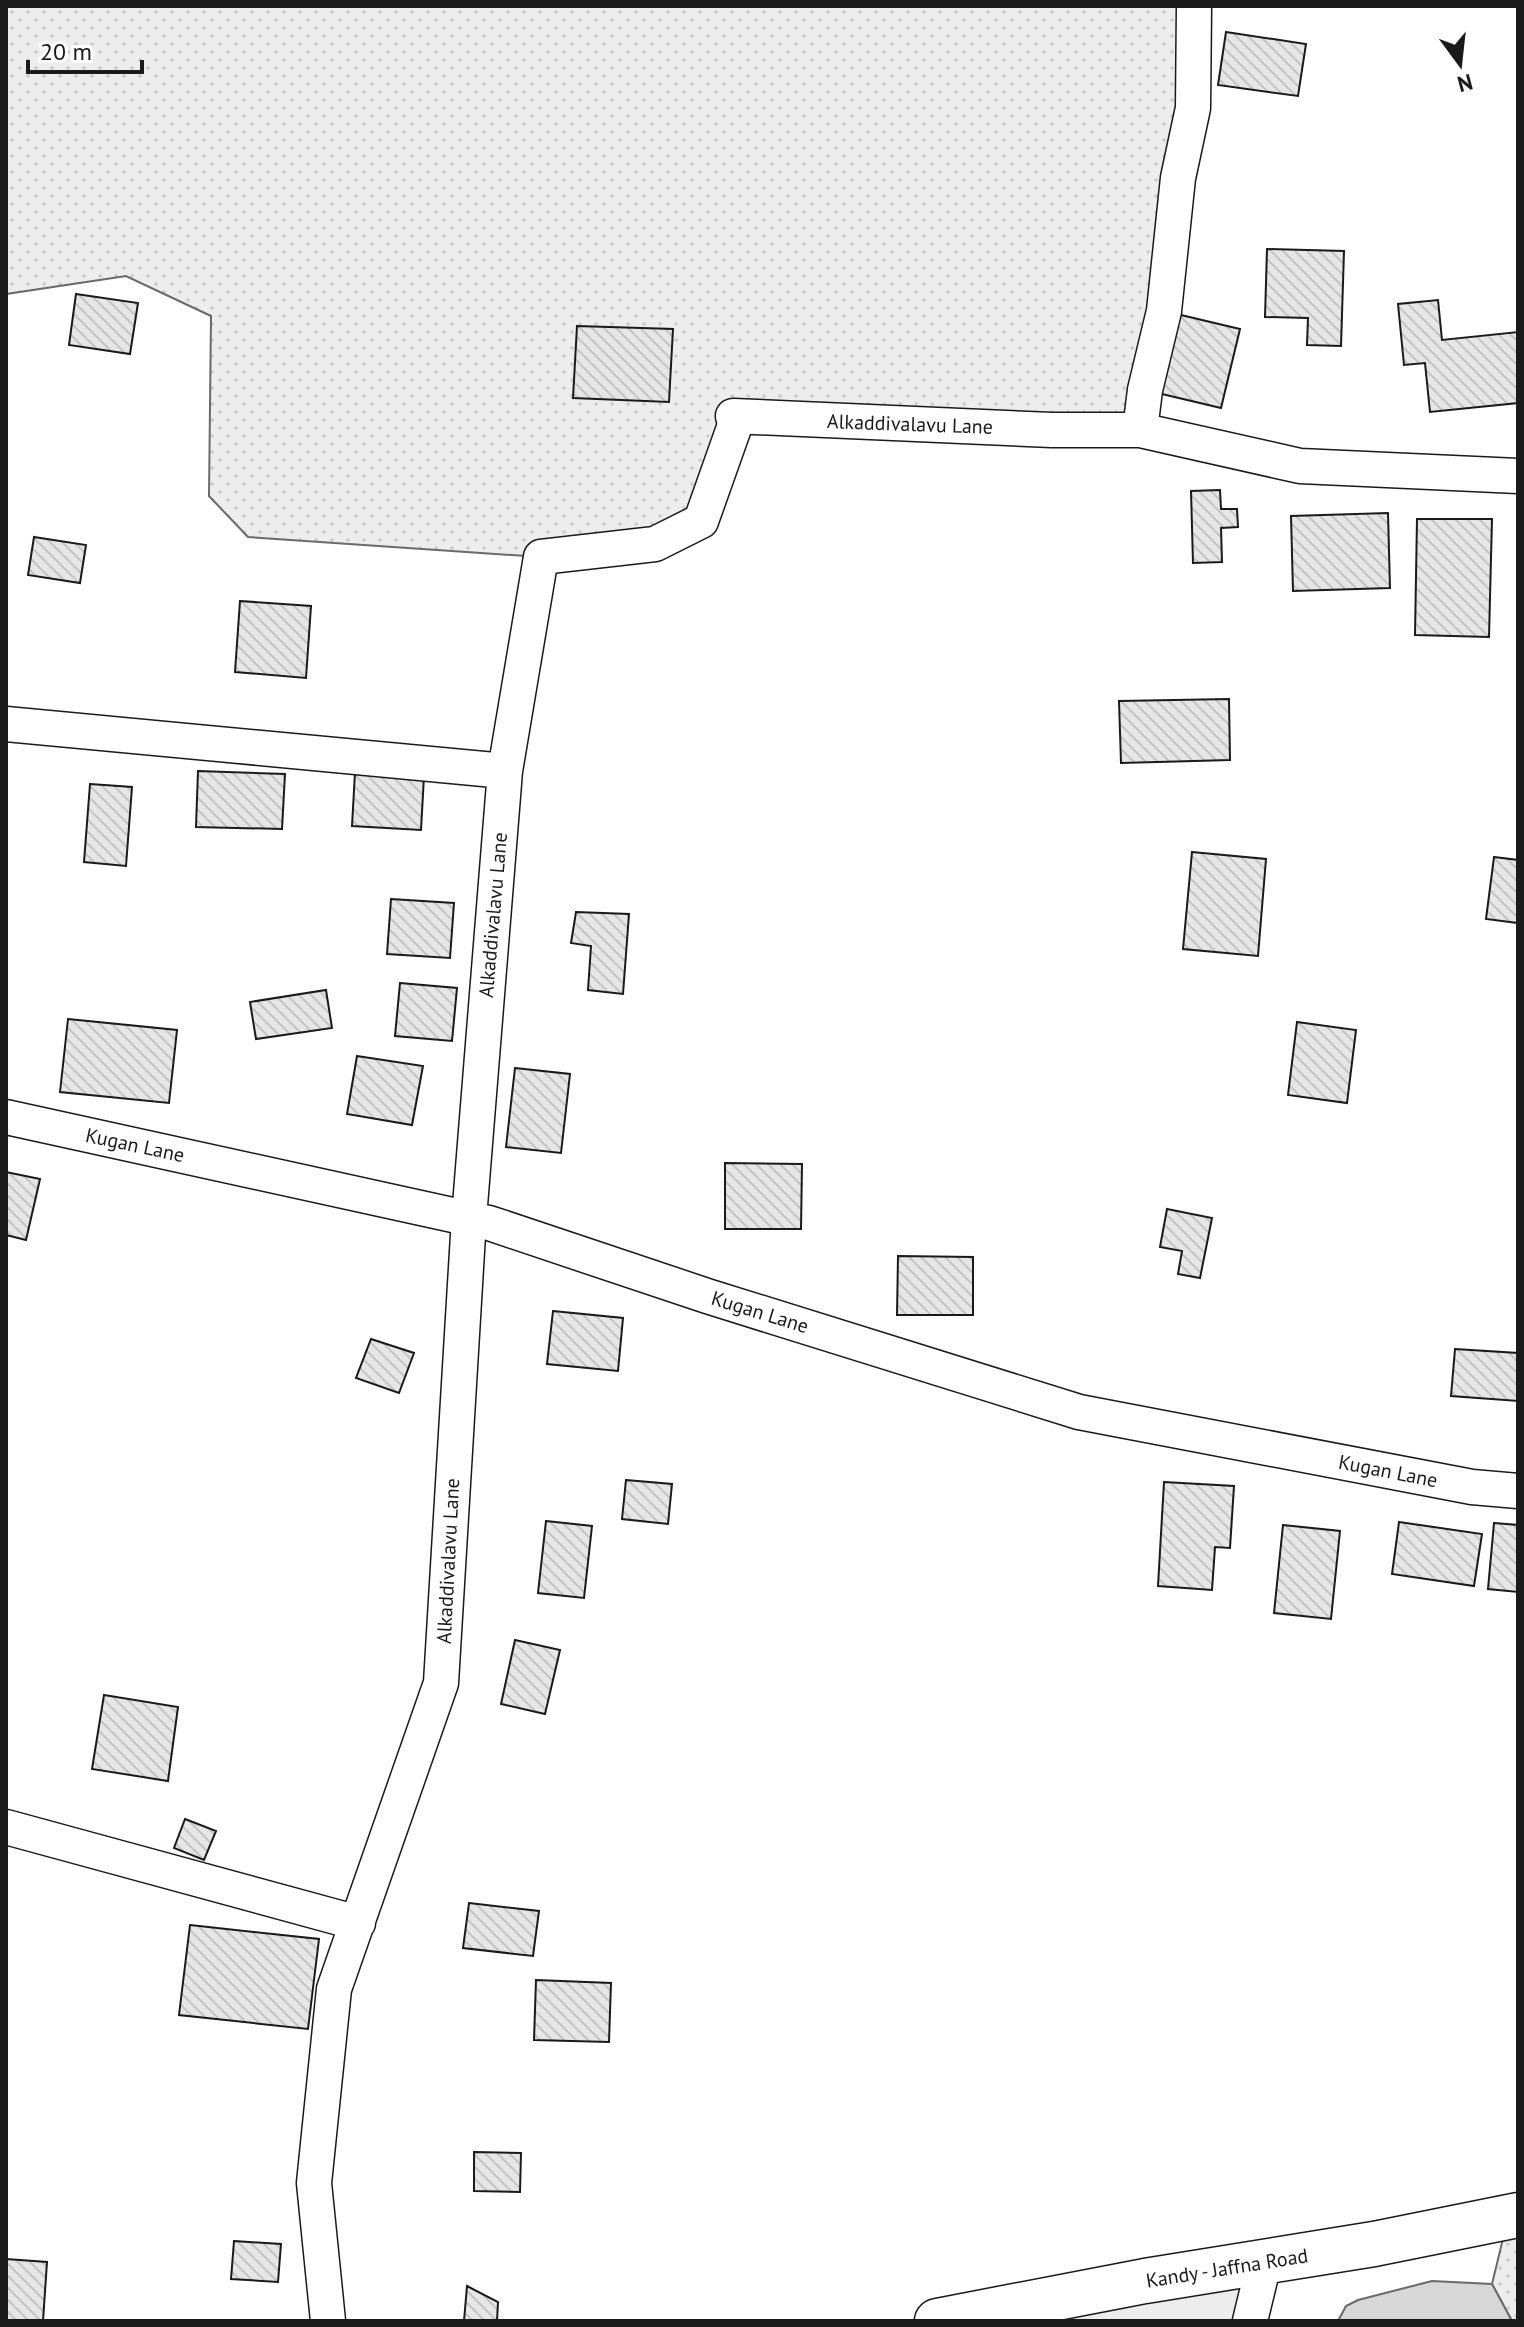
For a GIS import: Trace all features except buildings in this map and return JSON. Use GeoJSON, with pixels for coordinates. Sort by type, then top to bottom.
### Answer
{"type":"FeatureCollection","features":[{"type":"Feature","properties":{"kind":"highway","name":"Kandy - Jaffna Road"},"geometry":{"type":"LineString","coordinates":[[937,2321],[1518,2215]]}},
{"type":"Feature","properties":{"kind":"street"},"geometry":{"type":"LineString","coordinates":[[1140,430],[1145,390],[1164,311],[1178,178],[1193,108],[1194,6]]}},
{"type":"Feature","properties":{"kind":"street","name":"Alkaddivalavu Lane"},"geometry":{"type":"LineString","coordinates":[[328,2321],[314,2183],[334,1989],[441,1683],[469,1218],[505,771],[541,557],[655,544],[701,521],[735,425],[733,416],[1052,430],[1140,430],[1300,466],[1518,476]]}},
{"type":"Feature","properties":{"kind":"street"},"geometry":{"type":"LineString","coordinates":[[6,724],[505,771]]}},
{"type":"Feature","properties":{"kind":"street","name":"Kugan Lane"},"geometry":{"type":"LineString","coordinates":[[6,1117],[469,1218],[1079,1412],[1472,1487],[1518,1491]]}},
{"type":"Feature","properties":{"kind":"street"},"geometry":{"type":"LineString","coordinates":[[6,1827],[358,1923]]}},
{"type":"Feature","properties":{"kind":"street"},"geometry":{"type":"LineString","coordinates":[[1250,2321],[1264,2263]]}},
{"type":"Feature","properties":{"kind":"shaded area"},"geometry":{"type":"Polygon","coordinates":[[[6,6],[1194,6],[1140,430],[733,416],[701,521],[541,557],[248,537],[209,496],[211,316],[126,276],[6,294],[6,6]]]}},
{"type":"Feature","properties":{"kind":"shaded area"},"geometry":{"type":"Polygon","coordinates":[[[1518,2215],[1518,2321],[1512,2321],[1492,2284],[1508,2218],[1518,2215]]]}},
{"type":"Feature","properties":{"kind":"shaded area"},"geometry":{"type":"Polygon","coordinates":[[[1264,2263],[1250,2321],[937,2321],[1264,2263]]]}},
{"type":"Feature","properties":{"kind":"shaded area"},"geometry":{"type":"Polygon","coordinates":[[[1432,2281],[1492,2284],[1512,2321],[1338,2321],[1346,2306],[1358,2300],[1432,2281]]]}}]}
